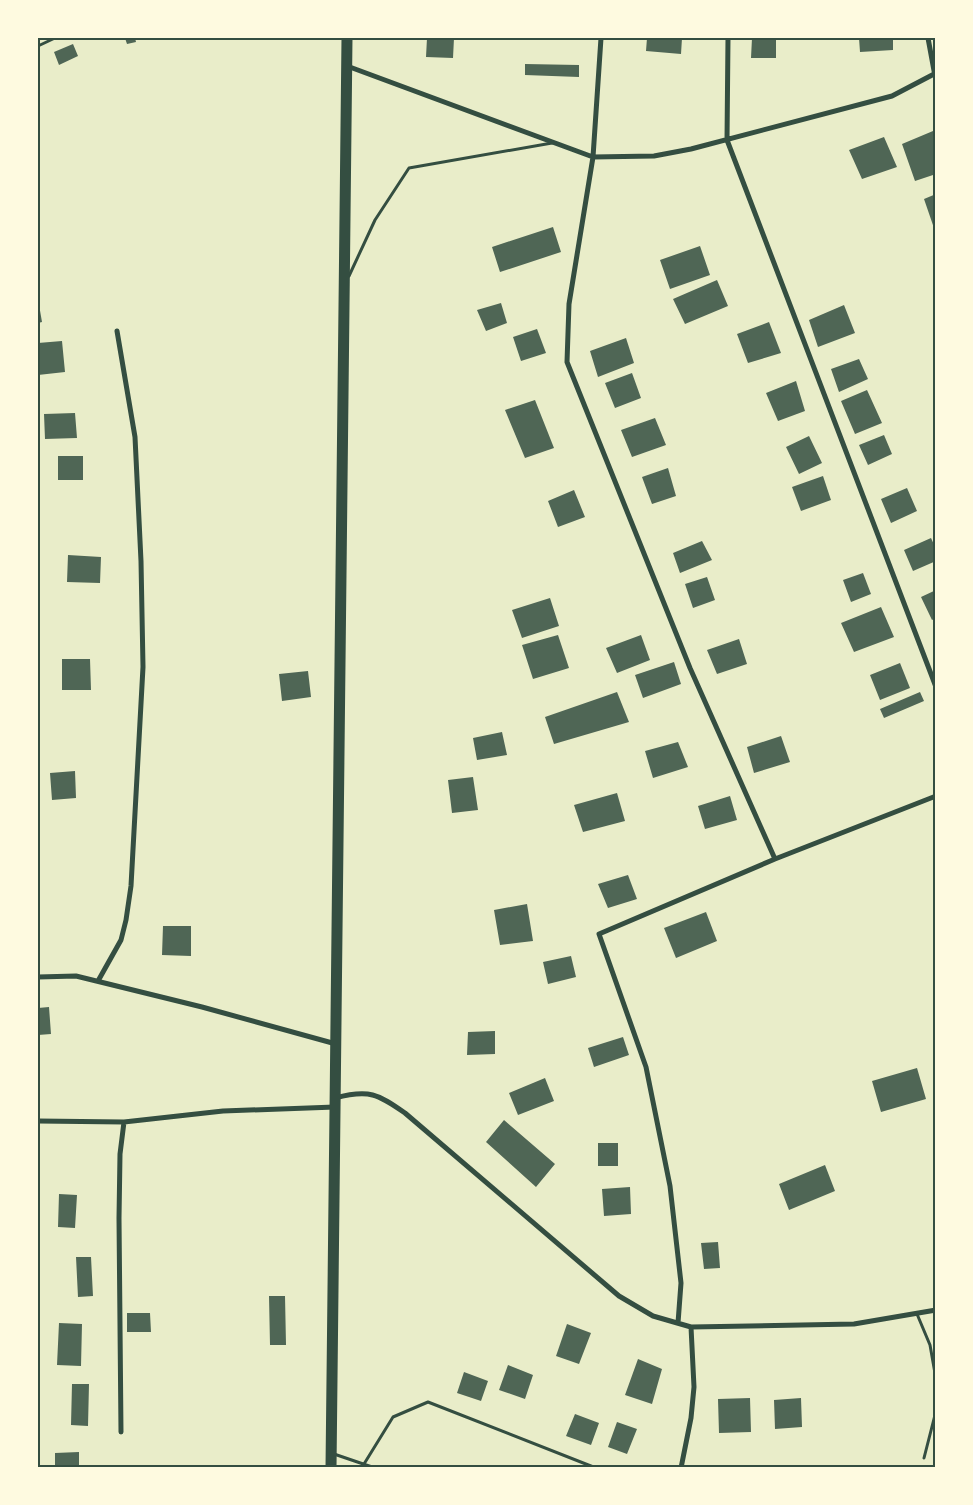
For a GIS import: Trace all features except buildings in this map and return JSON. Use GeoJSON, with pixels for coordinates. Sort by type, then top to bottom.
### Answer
{"type":"FeatureCollection","features":[{"type":"Feature","properties":{"kind":"main road"},"geometry":{"type":"LineString","coordinates":[[331,1468],[347,38]]}},
{"type":"Feature","properties":{"kind":"street"},"geometry":{"type":"LineString","coordinates":[[601,38],[593,157],[569,304],[567,362],[690,668],[775,859]]}},
{"type":"Feature","properties":{"kind":"street"},"geometry":{"type":"LineString","coordinates":[[728,38],[727,140],[936,687]]}},
{"type":"Feature","properties":{"kind":"street"},"geometry":{"type":"LineString","coordinates":[[347,66],[593,157],[654,156],[727,140],[892,96],[935,74],[928,38]]}},
{"type":"Feature","properties":{"kind":"street"},"geometry":{"type":"LineString","coordinates":[[98,981],[121,940],[131,886],[142,676],[141,561],[135,438],[117,332]]}},
{"type":"Feature","properties":{"kind":"street"},"geometry":{"type":"LineString","coordinates":[[678,1323],[681,1283],[668,1177],[646,1067],[599,934],[775,859],[936,796]]}},
{"type":"Feature","properties":{"kind":"street"},"geometry":{"type":"LineString","coordinates":[[38,977],[76,976],[202,1007],[336,1044]]}},
{"type":"Feature","properties":{"kind":"street"},"geometry":{"type":"LineString","coordinates":[[38,1121],[124,1122],[223,1111],[335,1103],[351,1094],[366,1093],[384,1098],[405,1114],[619,1296],[653,1316],[691,1327],[854,1324],[936,1310]]}},
{"type":"Feature","properties":{"kind":"street"},"geometry":{"type":"LineString","coordinates":[[121,1432],[119,1218],[120,1154],[124,1122]]}},
{"type":"Feature","properties":{"kind":"street"},"geometry":{"type":"LineString","coordinates":[[681,1468],[692,1418],[694,1387],[691,1327]]}},
{"type":"Feature","properties":{"kind":"lane"},"geometry":{"type":"LineString","coordinates":[[38,46],[55,38]]}},
{"type":"Feature","properties":{"kind":"lane"},"geometry":{"type":"LineString","coordinates":[[344,286],[375,220],[410,168],[552,143]]}},
{"type":"Feature","properties":{"kind":"lane"},"geometry":{"type":"LineString","coordinates":[[917,1313],[930,1346],[936,1379]]}},
{"type":"Feature","properties":{"kind":"lane"},"geometry":{"type":"LineString","coordinates":[[364,1464],[393,1417],[428,1402],[596,1468]]}},
{"type":"Feature","properties":{"kind":"lane"},"geometry":{"type":"LineString","coordinates":[[924,1458],[936,1411]]}},
{"type":"Feature","properties":{"kind":"lane"},"geometry":{"type":"LineString","coordinates":[[331,1453],[375,1468]]}}]}
